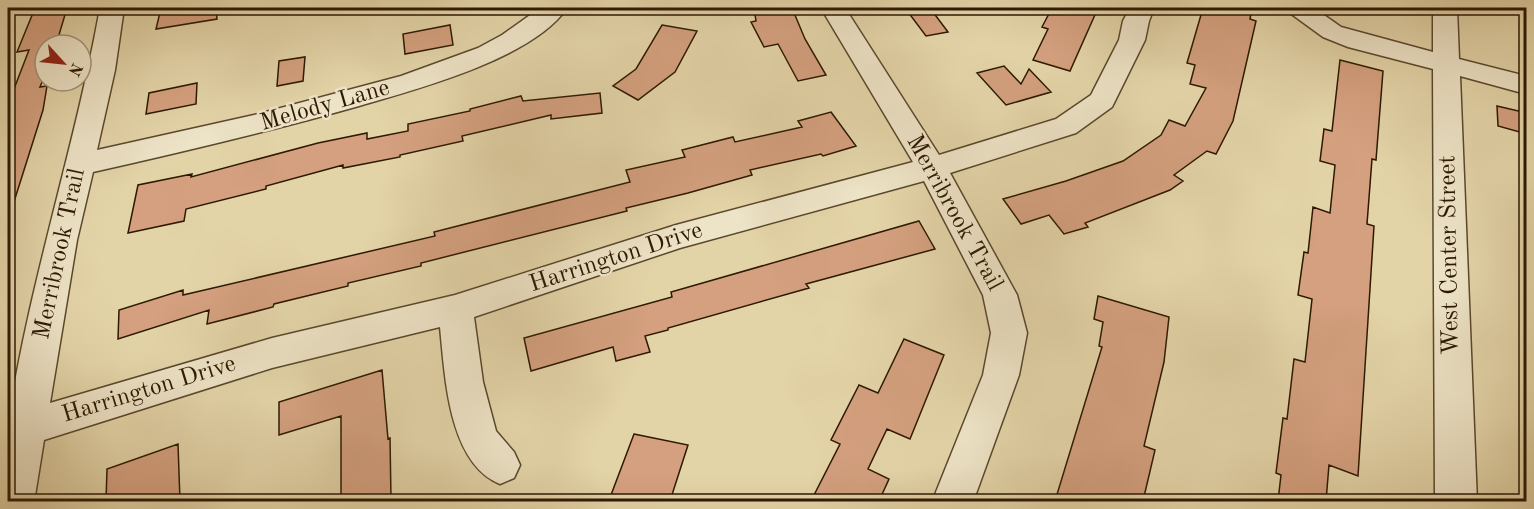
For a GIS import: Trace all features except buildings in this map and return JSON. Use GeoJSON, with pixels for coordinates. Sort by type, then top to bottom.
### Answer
{"type":"FeatureCollection","features":[{"type":"Feature","properties":{"kind":"street","name":"Merribrook Trail"},"geometry":{"type":"LineString","coordinates":[[13,501],[60,240],[102,70],[112,8]]}},
{"type":"Feature","properties":{"kind":"street","name":"Melody Lane"},"geometry":{"type":"LineString","coordinates":[[78,165],[271,123],[446,71],[492,52],[536,26],[555,8]]}},
{"type":"Feature","properties":{"kind":"street","name":"Merribrook Trail"},"geometry":{"type":"LineString","coordinates":[[833,8],[932,168],[1000,295],[1009,333],[1001,375],[952,501]]}},
{"type":"Feature","properties":{"kind":"street","name":"Harrington Drive"},"geometry":{"type":"LineString","coordinates":[[26,428],[272,353],[455,309],[676,237],[932,168],[1066,126],[1102,100],[1132,40],[1136,21],[1142,8]]}},
{"type":"Feature","properties":{"kind":"street"},"geometry":{"type":"LineString","coordinates":[[1299,8],[1332,32],[1383,49],[1527,85]]}},
{"type":"Feature","properties":{"kind":"street","name":"West Center Street"},"geometry":{"type":"LineString","coordinates":[[1445,8],[1456,501]]}},
{"type":"Feature","properties":{"kind":"street"},"geometry":{"type":"LineString","coordinates":[[455,309],[464,382],[479,440],[500,465]]}}]}
